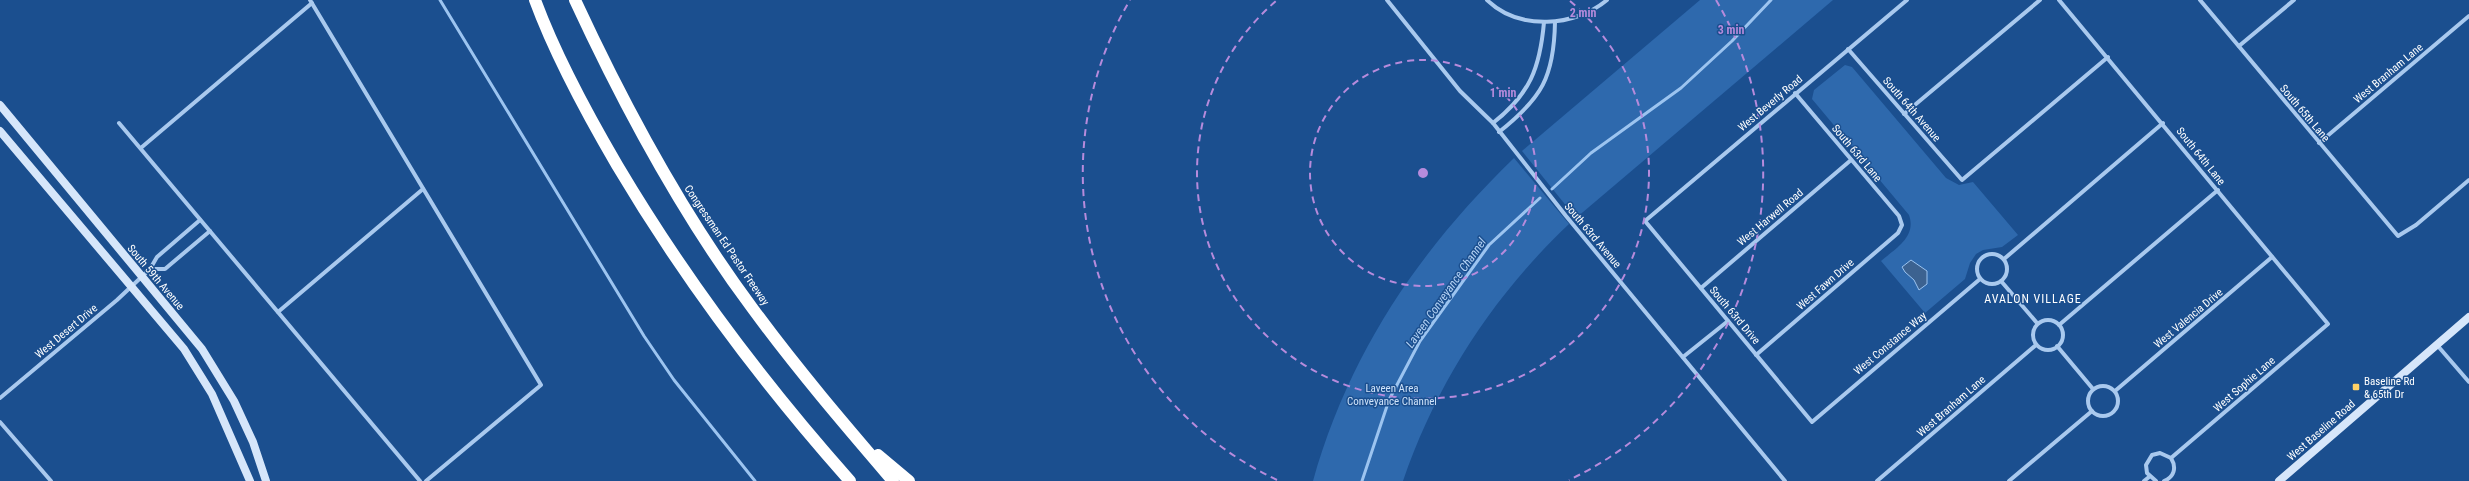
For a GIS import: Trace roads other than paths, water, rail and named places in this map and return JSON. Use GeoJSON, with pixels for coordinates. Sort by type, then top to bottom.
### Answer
{"type":"FeatureCollection","features":[{"type":"Feature","properties":{"kind":"highway"},"geometry":{"type":"LineString","coordinates":[[533,0],[600,135],[652,222],[716,316],[770,387],[850,481]]}},
{"type":"Feature","properties":{"kind":"highway","name":"Congressman Ed Pastor Freeway"},"geometry":{"type":"LineString","coordinates":[[575,0],[646,141],[711,248],[752,309],[893,481]]}},
{"type":"Feature","properties":{"kind":"highway"},"geometry":{"type":"LineString","coordinates":[[858,439],[909,481]]}},
{"type":"Feature","properties":{"kind":"highway"},"geometry":{"type":"LineString","coordinates":[[834,463],[845,481]]}},
{"type":"Feature","properties":{"kind":"main road","name":"South 59th Avenue"},"geometry":{"type":"LineString","coordinates":[[0,105],[141,276],[186,328],[215,368],[234,401],[253,442],[266,481]]}},
{"type":"Feature","properties":{"kind":"main road"},"geometry":{"type":"LineString","coordinates":[[0,131],[184,349],[212,394],[250,481]]}},
{"type":"Feature","properties":{"kind":"main road","name":"West Baseline Road"},"geometry":{"type":"LineString","coordinates":[[2279,481],[2469,317]]}},
{"type":"Feature","properties":{"kind":"street","name":"South 63rd Avenue"},"geometry":{"type":"LineString","coordinates":[[1387,0],[1460,91],[1493,123],[1561,210],[1785,481]]}},
{"type":"Feature","properties":{"kind":"street"},"geometry":{"type":"LineString","coordinates":[[1487,0],[1494,6],[1509,14],[1544,22],[1554,22],[1582,16],[1596,9],[1607,0]]}},
{"type":"Feature","properties":{"kind":"street","name":"West Beverly Road"},"geometry":{"type":"LineString","coordinates":[[1645,221],[1907,0]]}},
{"type":"Feature","properties":{"kind":"street"},"geometry":{"type":"LineString","coordinates":[[1904,114],[2040,0]]}},
{"type":"Feature","properties":{"kind":"street","name":"South 64th Lane"},"geometry":{"type":"LineString","coordinates":[[2060,0],[2328,324]]}},
{"type":"Feature","properties":{"kind":"street","name":"South 65th Lane"},"geometry":{"type":"LineString","coordinates":[[2200,0],[2398,236],[2416,225],[2469,180]]}},
{"type":"Feature","properties":{"kind":"street"},"geometry":{"type":"LineString","coordinates":[[2239,46],[2294,0]]}},
{"type":"Feature","properties":{"kind":"street"},"geometry":{"type":"LineString","coordinates":[[142,148],[311,1],[541,385],[426,481]]}},
{"type":"Feature","properties":{"kind":"street","name":"West Branham Lane"},"geometry":{"type":"LineString","coordinates":[[2319,143],[2469,16]]}},
{"type":"Feature","properties":{"kind":"street"},"geometry":{"type":"LineString","coordinates":[[1493,123],[1514,104],[1533,78],[1539,63],[1544,22]]}},
{"type":"Feature","properties":{"kind":"street"},"geometry":{"type":"LineString","coordinates":[[1499,132],[1518,117],[1545,82],[1554,49],[1554,22]]}},
{"type":"Feature","properties":{"kind":"street","name":"South 64th Avenue"},"geometry":{"type":"LineString","coordinates":[[1848,49],[1962,180],[2108,57]]}},
{"type":"Feature","properties":{"kind":"street","name":"South 63rd Lane"},"geometry":{"type":"LineString","coordinates":[[1795,93],[1899,216],[1902,225]]}},
{"type":"Feature","properties":{"kind":"street"},"geometry":{"type":"LineString","coordinates":[[120,123],[420,481]]}},
{"type":"Feature","properties":{"kind":"street"},"geometry":{"type":"LineString","coordinates":[[2004,259],[2163,123]]}},
{"type":"Feature","properties":{"kind":"street","name":"West Harwell Road"},"geometry":{"type":"LineString","coordinates":[[1701,288],[1851,160]]}},
{"type":"Feature","properties":{"kind":"street"},"geometry":{"type":"LineString","coordinates":[[278,312],[424,189]]}},
{"type":"Feature","properties":{"kind":"street"},"geometry":{"type":"LineString","coordinates":[[2059,325],[2218,190]]}},
{"type":"Feature","properties":{"kind":"street"},"geometry":{"type":"LineString","coordinates":[[150,269],[158,257],[200,220]]}},
{"type":"Feature","properties":{"kind":"street","name":"South 63rd Drive"},"geometry":{"type":"LineString","coordinates":[[1645,221],[1812,422]]}},
{"type":"Feature","properties":{"kind":"street","name":"West Fawn Drive"},"geometry":{"type":"LineString","coordinates":[[1756,355],[1898,234],[1902,225]]}},
{"type":"Feature","properties":{"kind":"street"},"geometry":{"type":"LineString","coordinates":[[150,269],[165,269],[210,231]]}},
{"type":"Feature","properties":{"kind":"street"},"geometry":{"type":"LineString","coordinates":[[1992,254],[2004,259],[2007,268],[2001,281],[1988,284],[1980,279],[1976,266],[1984,256],[1992,254]]}},
{"type":"Feature","properties":{"kind":"street","name":"West Valencia Drive"},"geometry":{"type":"LineString","coordinates":[[2115,391],[2272,258]]}},
{"type":"Feature","properties":{"kind":"street","name":"West Desert Drive"},"geometry":{"type":"LineString","coordinates":[[0,398],[117,300],[131,285],[150,269]]}},
{"type":"Feature","properties":{"kind":"street","name":"West Constance Way"},"geometry":{"type":"LineString","coordinates":[[1812,422],[1980,279]]}},
{"type":"Feature","properties":{"kind":"street"},"geometry":{"type":"LineString","coordinates":[[2001,281],[2037,323]]}},
{"type":"Feature","properties":{"kind":"street"},"geometry":{"type":"LineString","coordinates":[[1683,357],[1728,320]]}},
{"type":"Feature","properties":{"kind":"street"},"geometry":{"type":"LineString","coordinates":[[2050,320],[2059,325],[2062,338],[2057,346],[2044,350],[2036,345],[2032,331],[2037,323],[2050,320]]}},
{"type":"Feature","properties":{"kind":"street","name":"West Sophie Lane"},"geometry":{"type":"LineString","coordinates":[[2171,458],[2328,324]]}},
{"type":"Feature","properties":{"kind":"street","name":"West Branham Lane"},"geometry":{"type":"LineString","coordinates":[[1877,481],[2036,345]]}},
{"type":"Feature","properties":{"kind":"street"},"geometry":{"type":"LineString","coordinates":[[2437,345],[2469,382]]}},
{"type":"Feature","properties":{"kind":"street"},"geometry":{"type":"LineString","coordinates":[[2057,346],[2093,390]]}},
{"type":"Feature","properties":{"kind":"street"},"geometry":{"type":"LineString","coordinates":[[2107,386],[2115,391],[2119,401],[2115,411],[2111,414],[2101,416],[2092,411],[2088,402],[2093,390],[2107,386]]}},
{"type":"Feature","properties":{"kind":"street"},"geometry":{"type":"LineString","coordinates":[[2009,481],[2092,411]]}},
{"type":"Feature","properties":{"kind":"street"},"geometry":{"type":"LineString","coordinates":[[0,422],[51,481]]}},
{"type":"Feature","properties":{"kind":"street"},"geometry":{"type":"LineString","coordinates":[[2156,481],[2149,477],[2146,465],[2149,458],[2160,453],[2171,458],[2174,466],[2170,480],[2164,481]]}},
{"type":"Feature","properties":{"kind":"street"},"geometry":{"type":"LineString","coordinates":[[2144,481],[2149,477]]}},
{"type":"Feature","properties":{"kind":"waterway"},"geometry":{"type":"LineString","coordinates":[[440,0],[644,336],[674,380],[755,481]]}},
{"type":"Feature","properties":{"kind":"waterway","name":"Laveen Conveyance Channel"},"geometry":{"type":"LineString","coordinates":[[1552,189],[1591,153],[1681,88],[1732,41],[1771,0]]}},
{"type":"Feature","properties":{"kind":"waterway","name":"Laveen Conveyance Channel"},"geometry":{"type":"LineString","coordinates":[[1362,481],[1389,400],[1420,341],[1489,245],[1540,198]]}},
{"type":"Feature","properties":{"kind":"place","name":"Baseline Rd & 65th Dr"},"geometry":{"type":"Point","coordinates":[2356,387]}},
{"type":"Feature","properties":{"kind":"district","name":"AVALON VILLAGE"},"geometry":{"type":"Point","coordinates":[2033,299]}},
{"type":"Feature","properties":{"kind":"park label","name":"Laveen Area Conveyance Channel"},"geometry":{"type":"Point","coordinates":[1392,394]}}]}
